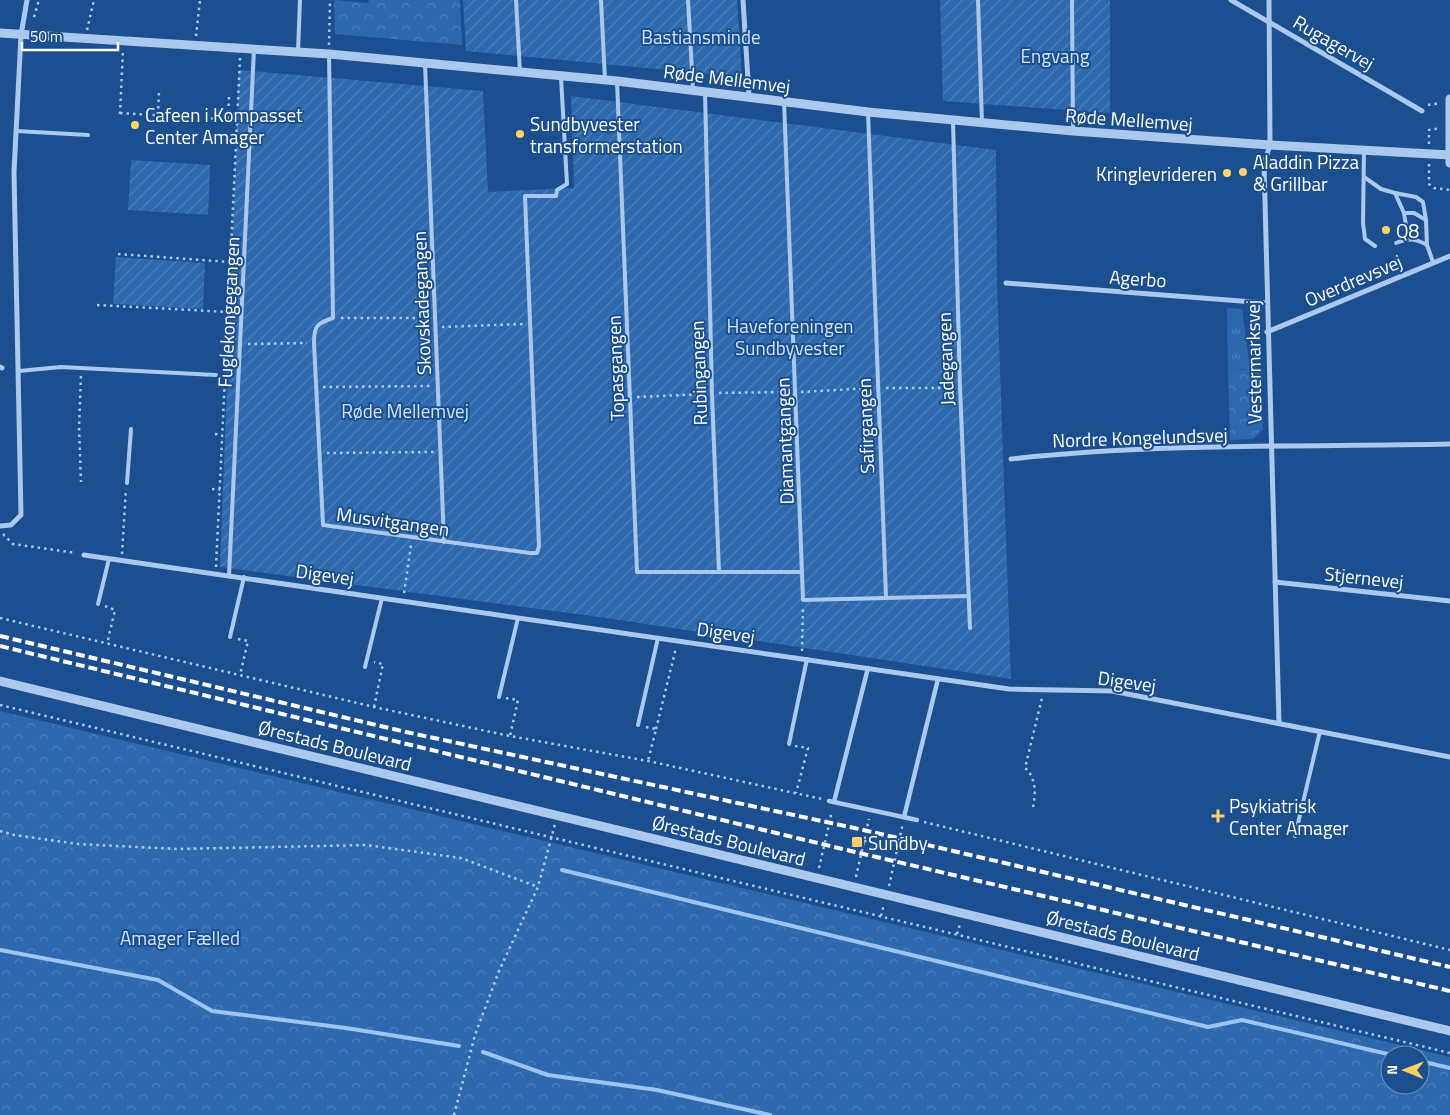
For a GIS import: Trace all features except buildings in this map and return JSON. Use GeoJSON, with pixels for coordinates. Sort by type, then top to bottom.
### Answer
{"type":"FeatureCollection","features":[{"type":"Feature","properties":{"kind":"street"},"geometry":{"type":"LineString","coordinates":[[0,526],[11,525],[21,515],[14,172],[21,35],[26,0]]}},
{"type":"Feature","properties":{"kind":"street"},"geometry":{"type":"LineString","coordinates":[[743,0],[749,96]]}},
{"type":"Feature","properties":{"kind":"street","name":"Rugagervej"},"geometry":{"type":"LineString","coordinates":[[1231,0],[1422,111]]}},
{"type":"Feature","properties":{"kind":"street","name":"Vestermarksvej"},"geometry":{"type":"LineString","coordinates":[[1268,0],[1270,145],[1264,164],[1270,447],[1279,724]]}},
{"type":"Feature","properties":{"kind":"street","name":"Røde Mellemvej"},"geometry":{"type":"LineString","coordinates":[[0,33],[329,54],[693,89],[953,121],[1450,157]]}},
{"type":"Feature","properties":{"kind":"street"},"geometry":{"type":"LineString","coordinates":[[1450,99],[1450,157]]}},
{"type":"Feature","properties":{"kind":"street","name":"Overdrevsvej"},"geometry":{"type":"LineString","coordinates":[[1267,332],[1450,256]]}},
{"type":"Feature","properties":{"kind":"street","name":"Agerbo"},"geometry":{"type":"LineString","coordinates":[[1006,283],[1267,303]]}},
{"type":"Feature","properties":{"kind":"street","name":"Nordre Kongelundsvej"},"geometry":{"type":"LineString","coordinates":[[1011,459],[1075,452],[1450,444]]}},
{"type":"Feature","properties":{"kind":"street","name":"Digevej"},"geometry":{"type":"LineString","coordinates":[[84,555],[1009,689],[1112,691],[1450,756]]}},
{"type":"Feature","properties":{"kind":"street","name":"Stjernevej"},"geometry":{"type":"LineString","coordinates":[[1275,582],[1450,601]]}},
{"type":"Feature","properties":{"kind":"street"},"geometry":{"type":"LineString","coordinates":[[868,668],[832,801],[917,820]]}},
{"type":"Feature","properties":{"kind":"street"},"geometry":{"type":"LineString","coordinates":[[904,817],[938,678]]}},
{"type":"Feature","properties":{"kind":"street","name":"Ørestads Boulevard"},"geometry":{"type":"LineString","coordinates":[[0,681],[1450,1031]]}},
{"type":"Feature","properties":{"kind":"lane"},"geometry":{"type":"LineString","coordinates":[[298,52],[300,0]]}},
{"type":"Feature","properties":{"kind":"lane"},"geometry":{"type":"LineString","coordinates":[[516,0],[520,72]]}},
{"type":"Feature","properties":{"kind":"lane"},"geometry":{"type":"LineString","coordinates":[[601,0],[605,80]]}},
{"type":"Feature","properties":{"kind":"lane"},"geometry":{"type":"LineString","coordinates":[[688,0],[693,89]]}},
{"type":"Feature","properties":{"kind":"lane"},"geometry":{"type":"LineString","coordinates":[[978,0],[982,123]]}},
{"type":"Feature","properties":{"kind":"lane"},"geometry":{"type":"LineString","coordinates":[[1072,0],[1073,131]]}},
{"type":"Feature","properties":{"kind":"lane","name":"Fuglekongegangen"},"geometry":{"type":"LineString","coordinates":[[228,576],[254,49]]}},
{"type":"Feature","properties":{"kind":"lane"},"geometry":{"type":"LineString","coordinates":[[329,54],[333,318]]}},
{"type":"Feature","properties":{"kind":"lane","name":"Skovskadegangen"},"geometry":{"type":"LineString","coordinates":[[425,64],[444,542]]}},
{"type":"Feature","properties":{"kind":"lane","name":"Musvitgangen"},"geometry":{"type":"LineString","coordinates":[[333,318],[319,322],[314,329],[323,525],[530,554],[537,552],[539,546],[525,196],[556,196],[557,190],[567,184],[562,76]]}},
{"type":"Feature","properties":{"kind":"lane","name":"Topasgangen"},"geometry":{"type":"LineString","coordinates":[[617,81],[637,572],[719,572]]}},
{"type":"Feature","properties":{"kind":"lane","name":"Rubingangen"},"geometry":{"type":"LineString","coordinates":[[705,91],[712,394],[719,572]]}},
{"type":"Feature","properties":{"kind":"lane","name":"Diamantgangen"},"geometry":{"type":"LineString","coordinates":[[784,101],[803,600]]}},
{"type":"Feature","properties":{"kind":"lane","name":"Safirgangen"},"geometry":{"type":"LineString","coordinates":[[868,112],[886,597]]}},
{"type":"Feature","properties":{"kind":"lane","name":"Jadegangen"},"geometry":{"type":"LineString","coordinates":[[953,121],[970,628]]}},
{"type":"Feature","properties":{"kind":"lane"},"geometry":{"type":"LineString","coordinates":[[16,131],[88,134]]}},
{"type":"Feature","properties":{"kind":"lane"},"geometry":{"type":"LineString","coordinates":[[1364,150],[1363,223],[1365,239],[1375,246]]}},
{"type":"Feature","properties":{"kind":"lane"},"geometry":{"type":"LineString","coordinates":[[1364,178],[1381,189],[1416,197],[1423,202],[1427,245],[1433,262]]}},
{"type":"Feature","properties":{"kind":"lane"},"geometry":{"type":"LineString","coordinates":[[1395,193],[1404,213],[1408,238]]}},
{"type":"Feature","properties":{"kind":"lane"},"geometry":{"type":"LineString","coordinates":[[1404,213],[1414,213],[1426,220]]}},
{"type":"Feature","properties":{"kind":"lane"},"geometry":{"type":"LineString","coordinates":[[1396,243],[1408,238],[1418,239],[1427,245]]}},
{"type":"Feature","properties":{"kind":"lane"},"geometry":{"type":"LineString","coordinates":[[19,371],[61,367],[216,375]]}},
{"type":"Feature","properties":{"kind":"lane"},"geometry":{"type":"LineString","coordinates":[[127,483],[131,429]]}},
{"type":"Feature","properties":{"kind":"lane"},"geometry":{"type":"LineString","coordinates":[[98,604],[109,558]]}},
{"type":"Feature","properties":{"kind":"lane"},"geometry":{"type":"LineString","coordinates":[[719,572],[801,572]]}},
{"type":"Feature","properties":{"kind":"lane"},"geometry":{"type":"LineString","coordinates":[[230,638],[244,578]]}},
{"type":"Feature","properties":{"kind":"lane"},"geometry":{"type":"LineString","coordinates":[[803,600],[968,596]]}},
{"type":"Feature","properties":{"kind":"lane"},"geometry":{"type":"LineString","coordinates":[[365,667],[382,598]]}},
{"type":"Feature","properties":{"kind":"lane"},"geometry":{"type":"LineString","coordinates":[[499,697],[518,618]]}},
{"type":"Feature","properties":{"kind":"lane"},"geometry":{"type":"LineString","coordinates":[[638,725],[658,638]]}},
{"type":"Feature","properties":{"kind":"lane"},"geometry":{"type":"LineString","coordinates":[[789,744],[804,659]]}},
{"type":"Feature","properties":{"kind":"lane"},"geometry":{"type":"LineString","coordinates":[[1295,836],[1320,731]]}},
{"type":"Feature","properties":{"kind":"path"},"geometry":{"type":"LineString","coordinates":[[85,39],[94,0]]}},
{"type":"Feature","properties":{"kind":"path"},"geometry":{"type":"LineString","coordinates":[[194,45],[200,0]]}},
{"type":"Feature","properties":{"kind":"path"},"geometry":{"type":"LineString","coordinates":[[329,54],[330,0]]}},
{"type":"Feature","properties":{"kind":"path"},"geometry":{"type":"LineString","coordinates":[[124,41],[120,114],[237,120]]}},
{"type":"Feature","properties":{"kind":"path"},"geometry":{"type":"LineString","coordinates":[[216,574],[241,48]]}},
{"type":"Feature","properties":{"kind":"path"},"geometry":{"type":"LineString","coordinates":[[158,115],[159,91]]}},
{"type":"Feature","properties":{"kind":"path"},"geometry":{"type":"LineString","coordinates":[[228,119],[229,96]]}},
{"type":"Feature","properties":{"kind":"path"},"geometry":{"type":"LineString","coordinates":[[1417,108],[1435,103],[1450,103]]}},
{"type":"Feature","properties":{"kind":"path"},"geometry":{"type":"LineString","coordinates":[[118,254],[230,262]]}},
{"type":"Feature","properties":{"kind":"path"},"geometry":{"type":"LineString","coordinates":[[97,305],[228,312]]}},
{"type":"Feature","properties":{"kind":"path"},"geometry":{"type":"LineString","coordinates":[[333,318],[434,318]]}},
{"type":"Feature","properties":{"kind":"path"},"geometry":{"type":"LineString","coordinates":[[435,327],[530,323]]}},
{"type":"Feature","properties":{"kind":"path"},"geometry":{"type":"LineString","coordinates":[[240,345],[314,343]]}},
{"type":"Feature","properties":{"kind":"path"},"geometry":{"type":"LineString","coordinates":[[82,368],[79,427],[82,482]]}},
{"type":"Feature","properties":{"kind":"path"},"geometry":{"type":"LineString","coordinates":[[317,387],[438,386]]}},
{"type":"Feature","properties":{"kind":"path"},"geometry":{"type":"LineString","coordinates":[[215,434],[222,435]]}},
{"type":"Feature","properties":{"kind":"path"},"geometry":{"type":"LineString","coordinates":[[320,453],[441,452]]}},
{"type":"Feature","properties":{"kind":"path"},"geometry":{"type":"LineString","coordinates":[[122,560],[127,483]]}},
{"type":"Feature","properties":{"kind":"path"},"geometry":{"type":"LineString","coordinates":[[212,489],[220,490]]}},
{"type":"Feature","properties":{"kind":"path"},"geometry":{"type":"LineString","coordinates":[[0,532],[14,544],[84,555]]}},
{"type":"Feature","properties":{"kind":"path"},"geometry":{"type":"LineString","coordinates":[[403,601],[412,538]]}},
{"type":"Feature","properties":{"kind":"path"},"geometry":{"type":"LineString","coordinates":[[803,600],[804,659]]}},
{"type":"Feature","properties":{"kind":"path"},"geometry":{"type":"LineString","coordinates":[[98,604],[115,610],[107,644]]}},
{"type":"Feature","properties":{"kind":"path"},"geometry":{"type":"LineString","coordinates":[[0,618],[374,707],[510,736],[648,761],[832,801],[816,878]]}},
{"type":"Feature","properties":{"kind":"path"},"geometry":{"type":"LineString","coordinates":[[230,638],[248,641],[240,675]]}},
{"type":"Feature","properties":{"kind":"path"},"geometry":{"type":"LineString","coordinates":[[648,761],[678,640]]}},
{"type":"Feature","properties":{"kind":"path"},"geometry":{"type":"LineString","coordinates":[[367,660],[383,664],[374,707]]}},
{"type":"Feature","properties":{"kind":"path"},"geometry":{"type":"LineString","coordinates":[[1033,807],[1036,794],[1031,773],[1025,768],[1044,690]]}},
{"type":"Feature","properties":{"kind":"path"},"geometry":{"type":"LineString","coordinates":[[499,697],[518,700],[510,736]]}},
{"type":"Feature","properties":{"kind":"path"},"geometry":{"type":"LineString","coordinates":[[0,705],[1450,1053]]}},
{"type":"Feature","properties":{"kind":"path"},"geometry":{"type":"LineString","coordinates":[[638,725],[656,729]]}},
{"type":"Feature","properties":{"kind":"path"},"geometry":{"type":"LineString","coordinates":[[789,744],[808,748],[796,794]]}},
{"type":"Feature","properties":{"kind":"path"},"geometry":{"type":"LineString","coordinates":[[853,887],[871,810]]}},
{"type":"Feature","properties":{"kind":"path"},"geometry":{"type":"LineString","coordinates":[[454,1115],[475,1035],[500,971],[538,887],[557,816]]}},
{"type":"Feature","properties":{"kind":"path"},"geometry":{"type":"LineString","coordinates":[[881,916],[904,817]]}},
{"type":"Feature","properties":{"kind":"path"},"geometry":{"type":"LineString","coordinates":[[917,820],[1450,950]]}},
{"type":"Feature","properties":{"kind":"path"},"geometry":{"type":"LineString","coordinates":[[0,831],[14,836],[78,844],[176,849],[366,845],[461,858],[538,887]]}},
{"type":"Feature","properties":{"kind":"path"},"geometry":{"type":"LineString","coordinates":[[864,841],[873,843],[872,850]]}},
{"type":"Feature","properties":{"kind":"green space"},"geometry":{"type":"Polygon","coordinates":[[[334,0],[368,3],[369,0],[460,0],[462,45],[335,34],[334,0]]]}},
{"type":"Feature","properties":{"kind":"green space","name":"Bastiansminde"},"geometry":{"type":"Polygon","coordinates":[[[463,0],[737,0],[742,77],[466,51],[463,0]]]}},
{"type":"Feature","properties":{"kind":"green space","name":"Engvang"},"geometry":{"type":"Polygon","coordinates":[[[940,0],[1110,0],[1110,113],[943,101],[940,0]]]}},
{"type":"Feature","properties":{"kind":"green space","name":"Haveforeningen Sundbyvester"},"geometry":{"type":"Polygon","coordinates":[[[239,70],[483,91],[488,192],[574,188],[571,96],[996,150],[997,284],[1011,679],[592,616],[220,567],[239,70]]]}},
{"type":"Feature","properties":{"kind":"green space"},"geometry":{"type":"Polygon","coordinates":[[[131,160],[210,165],[208,215],[128,210],[131,160]]]}},
{"type":"Feature","properties":{"kind":"green space"},"geometry":{"type":"Polygon","coordinates":[[[116,257],[205,263],[203,309],[113,304],[116,257]]]}},
{"type":"Feature","properties":{"kind":"green space"},"geometry":{"type":"Polygon","coordinates":[[[1227,308],[1242,309],[1250,369],[1228,370],[1227,308]]]}},
{"type":"Feature","properties":{"kind":"green space"},"geometry":{"type":"Polygon","coordinates":[[[1260,369],[1263,429],[1253,439],[1230,440],[1228,370],[1260,369]]]}},
{"type":"Feature","properties":{"kind":"green space","name":"Amager Fælled"},"geometry":{"type":"Polygon","coordinates":[[[0,711],[1400,1045],[1380,1045],[1380,1095],[1430,1095],[1430,1052],[1450,1057],[1450,1115],[0,1115],[0,711]]]}},
{"type":"Feature","properties":{"kind":"waterway"},"geometry":{"type":"LineString","coordinates":[[562,870],[1208,1027],[1242,1020],[1380,1052]]}},
{"type":"Feature","properties":{"kind":"waterway"},"geometry":{"type":"LineString","coordinates":[[0,950],[158,980],[212,1011],[346,1028],[459,1046]]}},
{"type":"Feature","properties":{"kind":"waterway"},"geometry":{"type":"LineString","coordinates":[[483,1052],[548,1075],[657,1090],[770,1115]]}},
{"type":"Feature","properties":{"kind":"waterway"},"geometry":{"type":"LineString","coordinates":[[1430,1063],[1450,1068]]}},
{"type":"Feature","properties":{"kind":"railway"},"geometry":{"type":"LineString","coordinates":[[0,636],[406,732],[859,829],[1450,967]]}},
{"type":"Feature","properties":{"kind":"railway"},"geometry":{"type":"LineString","coordinates":[[0,646],[855,852],[1450,991]]}},
{"type":"Feature","properties":{"kind":"place","name":"Cafeen i Kompasset Center Amager"},"geometry":{"type":"Point","coordinates":[135,125]}},
{"type":"Feature","properties":{"kind":"place","name":"Sundbyvester transformerstation"},"geometry":{"type":"Point","coordinates":[520,134]}},
{"type":"Feature","properties":{"kind":"place","name":"Aladdin Pizza & Grillbar"},"geometry":{"type":"Point","coordinates":[1243,172]}},
{"type":"Feature","properties":{"kind":"place","name":"Kringlevrideren"},"geometry":{"type":"Point","coordinates":[1227,173]}},
{"type":"Feature","properties":{"kind":"place","name":"Q8"},"geometry":{"type":"Point","coordinates":[1386,230]}},
{"type":"Feature","properties":{"kind":"place","name":"Psykiatrisk Center Amager"},"geometry":{"type":"Point","coordinates":[1218,816]}},
{"type":"Feature","properties":{"kind":"place","name":"Sundby"},"geometry":{"type":"Point","coordinates":[857,842]}}]}
